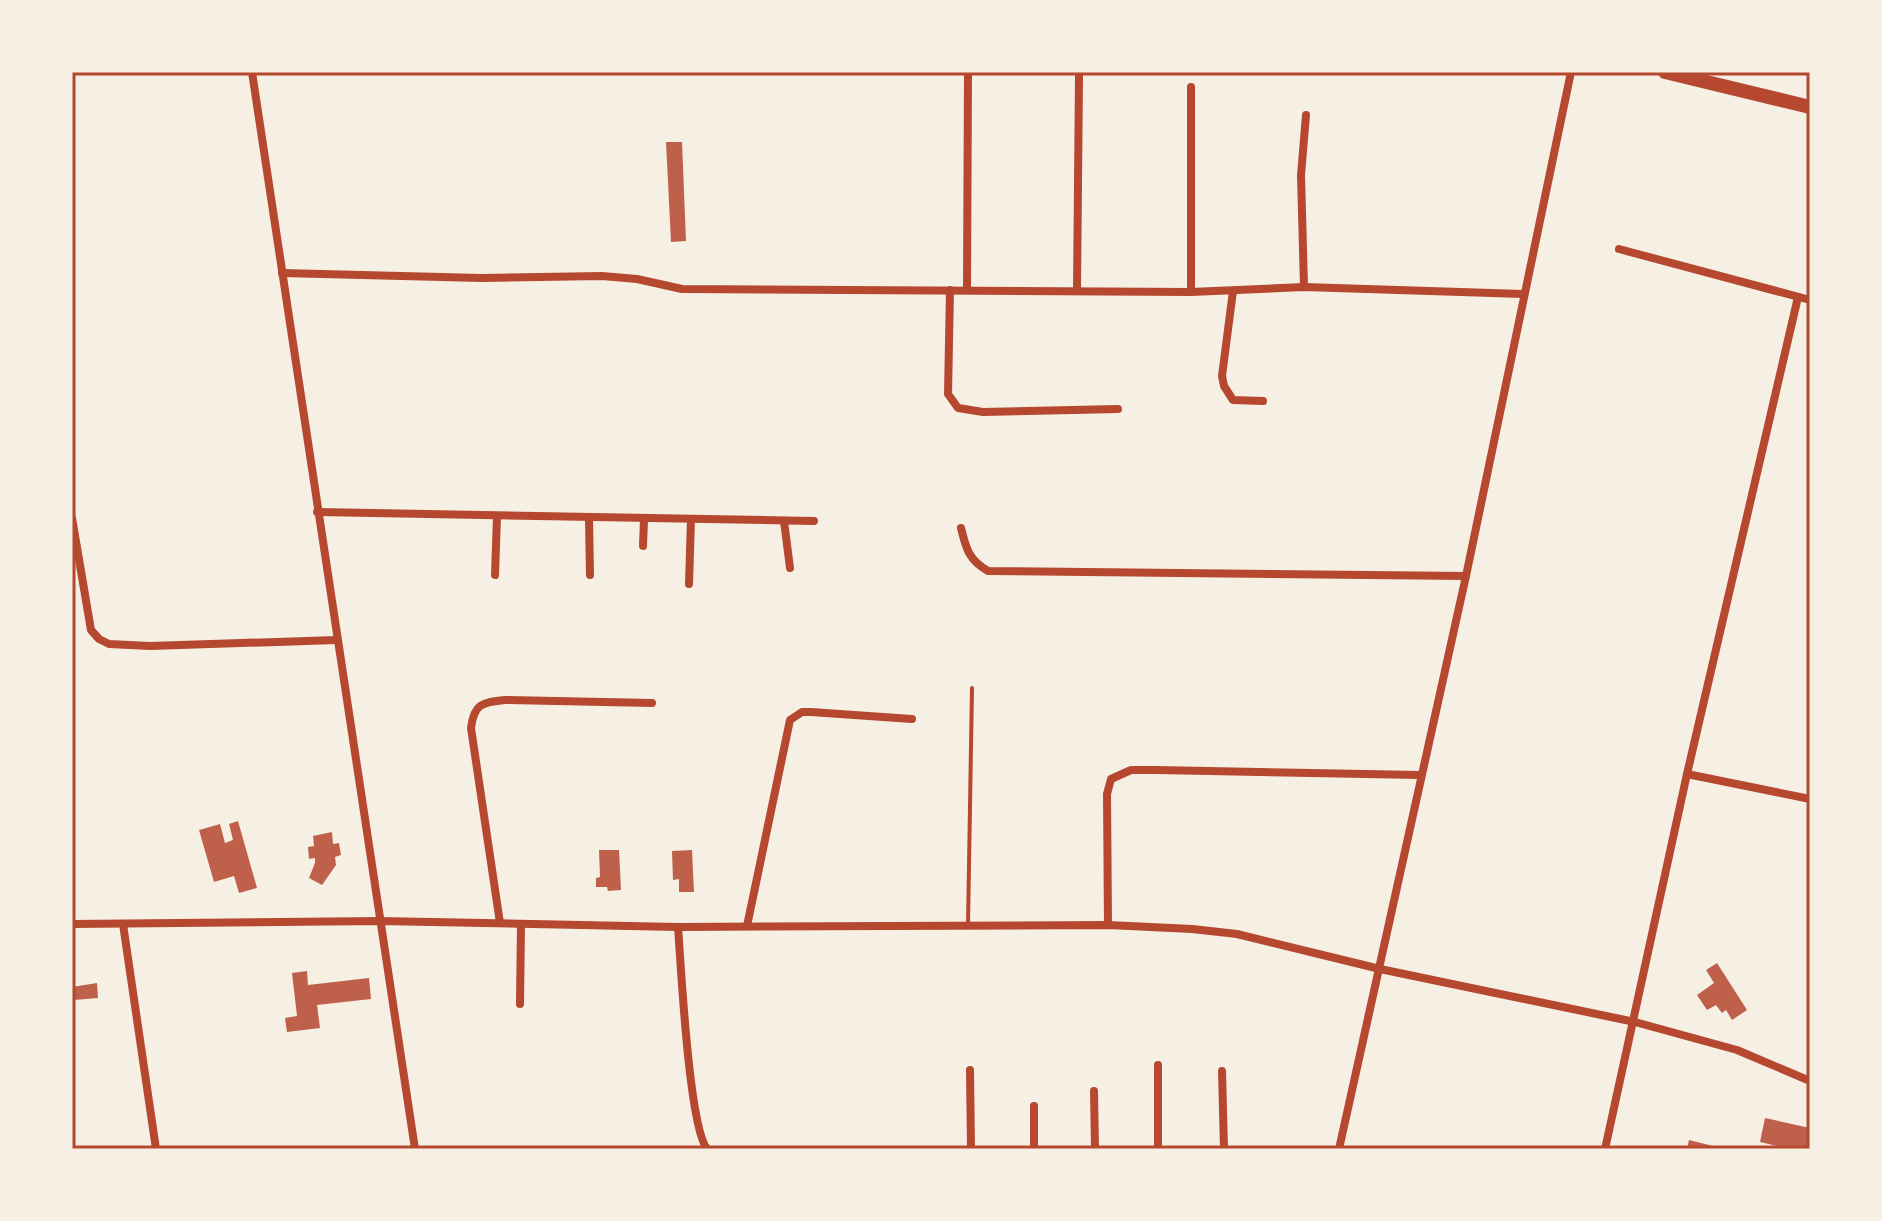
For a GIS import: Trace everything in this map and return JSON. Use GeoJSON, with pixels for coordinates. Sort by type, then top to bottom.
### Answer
{"type":"FeatureCollection","features":[{"type":"Feature","properties":{"kind":"highway"},"geometry":{"type":"LineString","coordinates":[[1665,72],[1810,107]]}},
{"type":"Feature","properties":{"kind":"street"},"geometry":{"type":"LineString","coordinates":[[252,72],[415,1149]]}},
{"type":"Feature","properties":{"kind":"street"},"geometry":{"type":"LineString","coordinates":[[967,290],[968,72]]}},
{"type":"Feature","properties":{"kind":"street"},"geometry":{"type":"LineString","coordinates":[[1339,1149],[1466,576],[1571,72]]}},
{"type":"Feature","properties":{"kind":"street"},"geometry":{"type":"LineString","coordinates":[[1077,290],[1079,76]]}},
{"type":"Feature","properties":{"kind":"street"},"geometry":{"type":"LineString","coordinates":[[1191,87],[1191,292]]}},
{"type":"Feature","properties":{"kind":"street"},"geometry":{"type":"LineString","coordinates":[[1304,287],[1301,175],[1306,115]]}},
{"type":"Feature","properties":{"kind":"street"},"geometry":{"type":"LineString","coordinates":[[1619,249],[1810,300]]}},
{"type":"Feature","properties":{"kind":"street"},"geometry":{"type":"LineString","coordinates":[[282,273],[481,278],[602,276],[637,279],[682,289],[1191,292],[1304,287],[1523,294]]}},
{"type":"Feature","properties":{"kind":"street"},"geometry":{"type":"LineString","coordinates":[[950,290],[948,394],[958,408],[983,412],[1118,409]]}},
{"type":"Feature","properties":{"kind":"street"},"geometry":{"type":"LineString","coordinates":[[1233,291],[1222,376],[1224,386],[1233,400],[1263,401]]}},
{"type":"Feature","properties":{"kind":"street"},"geometry":{"type":"LineString","coordinates":[[1605,1149],[1687,774],[1798,297]]}},
{"type":"Feature","properties":{"kind":"street"},"geometry":{"type":"LineString","coordinates":[[317,512],[814,521]]}},
{"type":"Feature","properties":{"kind":"street"},"geometry":{"type":"LineString","coordinates":[[495,575],[497,516]]}},
{"type":"Feature","properties":{"kind":"street"},"geometry":{"type":"LineString","coordinates":[[72,518],[91,630],[109,644],[150,646],[337,640]]}},
{"type":"Feature","properties":{"kind":"street"},"geometry":{"type":"LineString","coordinates":[[589,518],[590,575]]}},
{"type":"Feature","properties":{"kind":"street"},"geometry":{"type":"LineString","coordinates":[[643,546],[644,519]]}},
{"type":"Feature","properties":{"kind":"street"},"geometry":{"type":"LineString","coordinates":[[689,584],[691,519]]}},
{"type":"Feature","properties":{"kind":"street"},"geometry":{"type":"LineString","coordinates":[[784,521],[790,568]]}},
{"type":"Feature","properties":{"kind":"street"},"geometry":{"type":"LineString","coordinates":[[961,528],[967,554],[988,571],[1466,576]]}},
{"type":"Feature","properties":{"kind":"street"},"geometry":{"type":"LineString","coordinates":[[500,923],[471,728],[473,713],[491,701],[505,700],[652,703]]}},
{"type":"Feature","properties":{"kind":"street"},"geometry":{"type":"LineString","coordinates":[[747,926],[790,720],[802,712],[912,719]]}},
{"type":"Feature","properties":{"kind":"street"},"geometry":{"type":"LineString","coordinates":[[1108,925],[1107,794],[1111,779],[1119,774],[1131,770],[1157,770],[1420,775]]}},
{"type":"Feature","properties":{"kind":"street"},"geometry":{"type":"LineString","coordinates":[[1687,774],[1810,799]]}},
{"type":"Feature","properties":{"kind":"street"},"geometry":{"type":"LineString","coordinates":[[72,924],[380,921],[678,927],[1108,925],[1237,934],[1380,969],[1635,1022],[1737,1050],[1810,1081]]}},
{"type":"Feature","properties":{"kind":"street"},"geometry":{"type":"LineString","coordinates":[[123,924],[156,1149]]}},
{"type":"Feature","properties":{"kind":"street"},"geometry":{"type":"LineString","coordinates":[[520,1004],[521,924]]}},
{"type":"Feature","properties":{"kind":"street"},"geometry":{"type":"LineString","coordinates":[[678,927],[695,1108],[701,1139],[707,1149]]}},
{"type":"Feature","properties":{"kind":"street"},"geometry":{"type":"LineString","coordinates":[[1158,1065],[1158,1149]]}},
{"type":"Feature","properties":{"kind":"street"},"geometry":{"type":"LineString","coordinates":[[970,1070],[971,1149]]}},
{"type":"Feature","properties":{"kind":"street"},"geometry":{"type":"LineString","coordinates":[[1222,1071],[1224,1149]]}},
{"type":"Feature","properties":{"kind":"street"},"geometry":{"type":"LineString","coordinates":[[1094,1091],[1095,1149]]}},
{"type":"Feature","properties":{"kind":"street"},"geometry":{"type":"LineString","coordinates":[[1034,1106],[1034,1149]]}},
{"type":"Feature","properties":{"kind":"lane"},"geometry":{"type":"LineString","coordinates":[[968,925],[972,688]]}},
{"type":"Feature","properties":{"kind":"building"},"geometry":{"type":"Polygon","coordinates":[[[666,142],[682,142],[686,241],[671,242],[666,142]]]}},
{"type":"Feature","properties":{"kind":"building"},"geometry":{"type":"Polygon","coordinates":[[[238,821],[257,888],[239,893],[234,876],[214,882],[199,830],[220,824],[225,843],[233,840],[229,824],[238,821]]]}},
{"type":"Feature","properties":{"kind":"building"},"geometry":{"type":"Polygon","coordinates":[[[332,832],[333,844],[339,843],[341,855],[335,857],[336,865],[322,885],[309,878],[315,858],[309,859],[308,847],[314,846],[313,836],[332,832]]]}},
{"type":"Feature","properties":{"kind":"building"},"geometry":{"type":"Polygon","coordinates":[[[599,850],[619,850],[621,890],[608,891],[607,887],[596,887],[596,878],[600,877],[599,850]]]}},
{"type":"Feature","properties":{"kind":"building"},"geometry":{"type":"Polygon","coordinates":[[[692,850],[694,892],[679,892],[679,879],[673,880],[672,851],[692,850]]]}},
{"type":"Feature","properties":{"kind":"building"},"geometry":{"type":"Polygon","coordinates":[[[1717,963],[1747,1010],[1732,1020],[1726,1010],[1722,1013],[1716,1005],[1707,1010],[1697,995],[1714,983],[1706,970],[1717,963]]]}},
{"type":"Feature","properties":{"kind":"building"},"geometry":{"type":"Polygon","coordinates":[[[307,971],[308,985],[369,978],[371,999],[317,1005],[320,1028],[287,1032],[285,1018],[297,1016],[292,973],[307,971]]]}},
{"type":"Feature","properties":{"kind":"building"},"geometry":{"type":"Polygon","coordinates":[[[97,983],[98,998],[74,1000],[72,987],[97,983]]]}},
{"type":"Feature","properties":{"kind":"building"},"geometry":{"type":"Polygon","coordinates":[[[1765,1118],[1810,1128],[1810,1149],[1789,1149],[1760,1142],[1765,1118]]]}},
{"type":"Feature","properties":{"kind":"building"},"geometry":{"type":"Polygon","coordinates":[[[1689,1140],[1721,1148],[1687,1149],[1689,1140]]]}}]}
